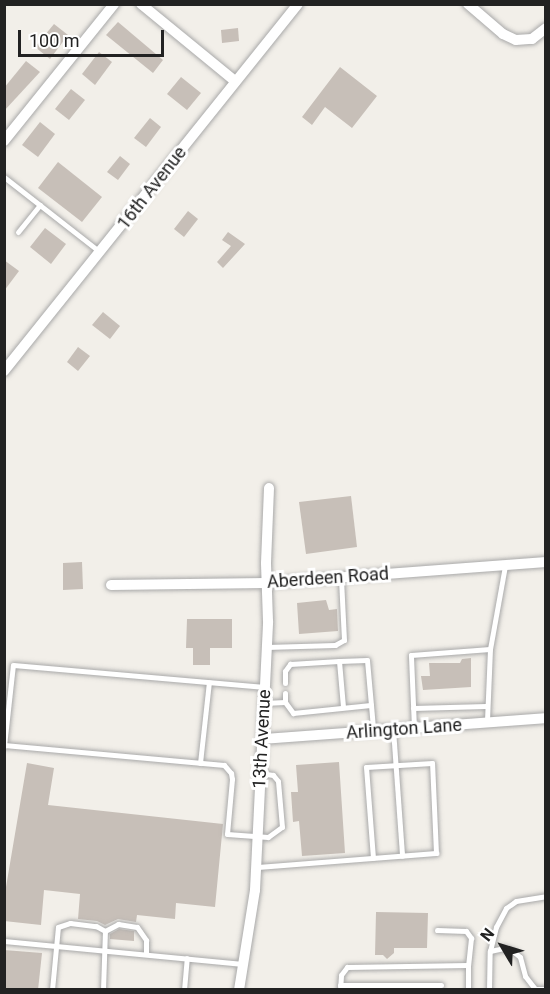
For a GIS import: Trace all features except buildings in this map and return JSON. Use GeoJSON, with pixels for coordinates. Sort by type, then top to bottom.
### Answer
{"type":"FeatureCollection","features":[{"type":"Feature","properties":{"kind":"street"},"geometry":{"type":"LineString","coordinates":[[4,141],[114,4]]}},
{"type":"Feature","properties":{"kind":"street"},"geometry":{"type":"LineString","coordinates":[[141,4],[235,81]]}},
{"type":"Feature","properties":{"kind":"street","name":"16th Avenue"},"geometry":{"type":"LineString","coordinates":[[4,372],[102,253],[235,81],[298,4]]}},
{"type":"Feature","properties":{"kind":"street"},"geometry":{"type":"LineString","coordinates":[[468,4],[503,34],[516,40],[532,39],[546,28]]}},
{"type":"Feature","properties":{"kind":"street","name":"13th Avenue"},"geometry":{"type":"LineString","coordinates":[[239,990],[256,867],[265,687],[269,488]]}},
{"type":"Feature","properties":{"kind":"street","name":"Aberdeen Road"},"geometry":{"type":"LineString","coordinates":[[111,585],[266,584],[546,562]]}},
{"type":"Feature","properties":{"kind":"street","name":"Arlington Lane"},"geometry":{"type":"LineString","coordinates":[[263,740],[546,718]]}},
{"type":"Feature","properties":{"kind":"lane"},"geometry":{"type":"LineString","coordinates":[[4,177],[102,253]]}},
{"type":"Feature","properties":{"kind":"lane"},"geometry":{"type":"LineString","coordinates":[[18,232],[40,206]]}},
{"type":"Feature","properties":{"kind":"lane"},"geometry":{"type":"LineString","coordinates":[[487,723],[490,649],[505,566]]}},
{"type":"Feature","properties":{"kind":"lane"},"geometry":{"type":"LineString","coordinates":[[266,647],[335,645],[344,640],[341,578]]}},
{"type":"Feature","properties":{"kind":"lane"},"geometry":{"type":"LineString","coordinates":[[414,728],[411,655],[490,649]]}},
{"type":"Feature","properties":{"kind":"lane"},"geometry":{"type":"LineString","coordinates":[[285,683],[285,671],[290,664],[367,660],[373,732]]}},
{"type":"Feature","properties":{"kind":"lane"},"geometry":{"type":"LineString","coordinates":[[339,661],[343,708]]}},
{"type":"Feature","properties":{"kind":"lane"},"geometry":{"type":"LineString","coordinates":[[260,773],[273,775],[278,782],[282,827],[276,834],[257,838],[227,834],[231,773],[224,765],[4,745],[13,665],[265,687]]}},
{"type":"Feature","properties":{"kind":"lane"},"geometry":{"type":"LineString","coordinates":[[200,763],[209,682]]}},
{"type":"Feature","properties":{"kind":"lane"},"geometry":{"type":"LineString","coordinates":[[285,693],[285,702],[293,713],[371,705]]}},
{"type":"Feature","properties":{"kind":"lane"},"geometry":{"type":"LineString","coordinates":[[264,703],[285,702]]}},
{"type":"Feature","properties":{"kind":"lane"},"geometry":{"type":"LineString","coordinates":[[413,708],[486,706]]}},
{"type":"Feature","properties":{"kind":"lane"},"geometry":{"type":"LineString","coordinates":[[393,729],[402,856]]}},
{"type":"Feature","properties":{"kind":"lane"},"geometry":{"type":"LineString","coordinates":[[256,867],[402,856],[436,853],[432,762],[366,767],[373,858]]}},
{"type":"Feature","properties":{"kind":"lane"},"geometry":{"type":"LineString","coordinates":[[489,990],[490,951],[496,927],[506,908],[516,901],[546,896]]}},
{"type":"Feature","properties":{"kind":"lane"},"geometry":{"type":"LineString","coordinates":[[52,990],[58,927],[62,924],[96,926],[105,931]]}},
{"type":"Feature","properties":{"kind":"lane"},"geometry":{"type":"LineString","coordinates":[[105,931],[118,924],[137,927],[146,940],[146,954]]}},
{"type":"Feature","properties":{"kind":"lane"},"geometry":{"type":"LineString","coordinates":[[437,930],[466,932],[471,938],[468,990]]}},
{"type":"Feature","properties":{"kind":"lane"},"geometry":{"type":"LineString","coordinates":[[103,990],[105,931]]}},
{"type":"Feature","properties":{"kind":"lane"},"geometry":{"type":"LineString","coordinates":[[4,940],[243,964]]}},
{"type":"Feature","properties":{"kind":"lane"},"geometry":{"type":"LineString","coordinates":[[490,951],[504,948],[514,952],[520,957],[525,976],[535,989],[546,989]]}},
{"type":"Feature","properties":{"kind":"lane"},"geometry":{"type":"LineString","coordinates":[[184,990],[187,958]]}},
{"type":"Feature","properties":{"kind":"lane"},"geometry":{"type":"LineString","coordinates":[[441,986],[340,987],[340,975],[347,967],[468,965]]}}]}
